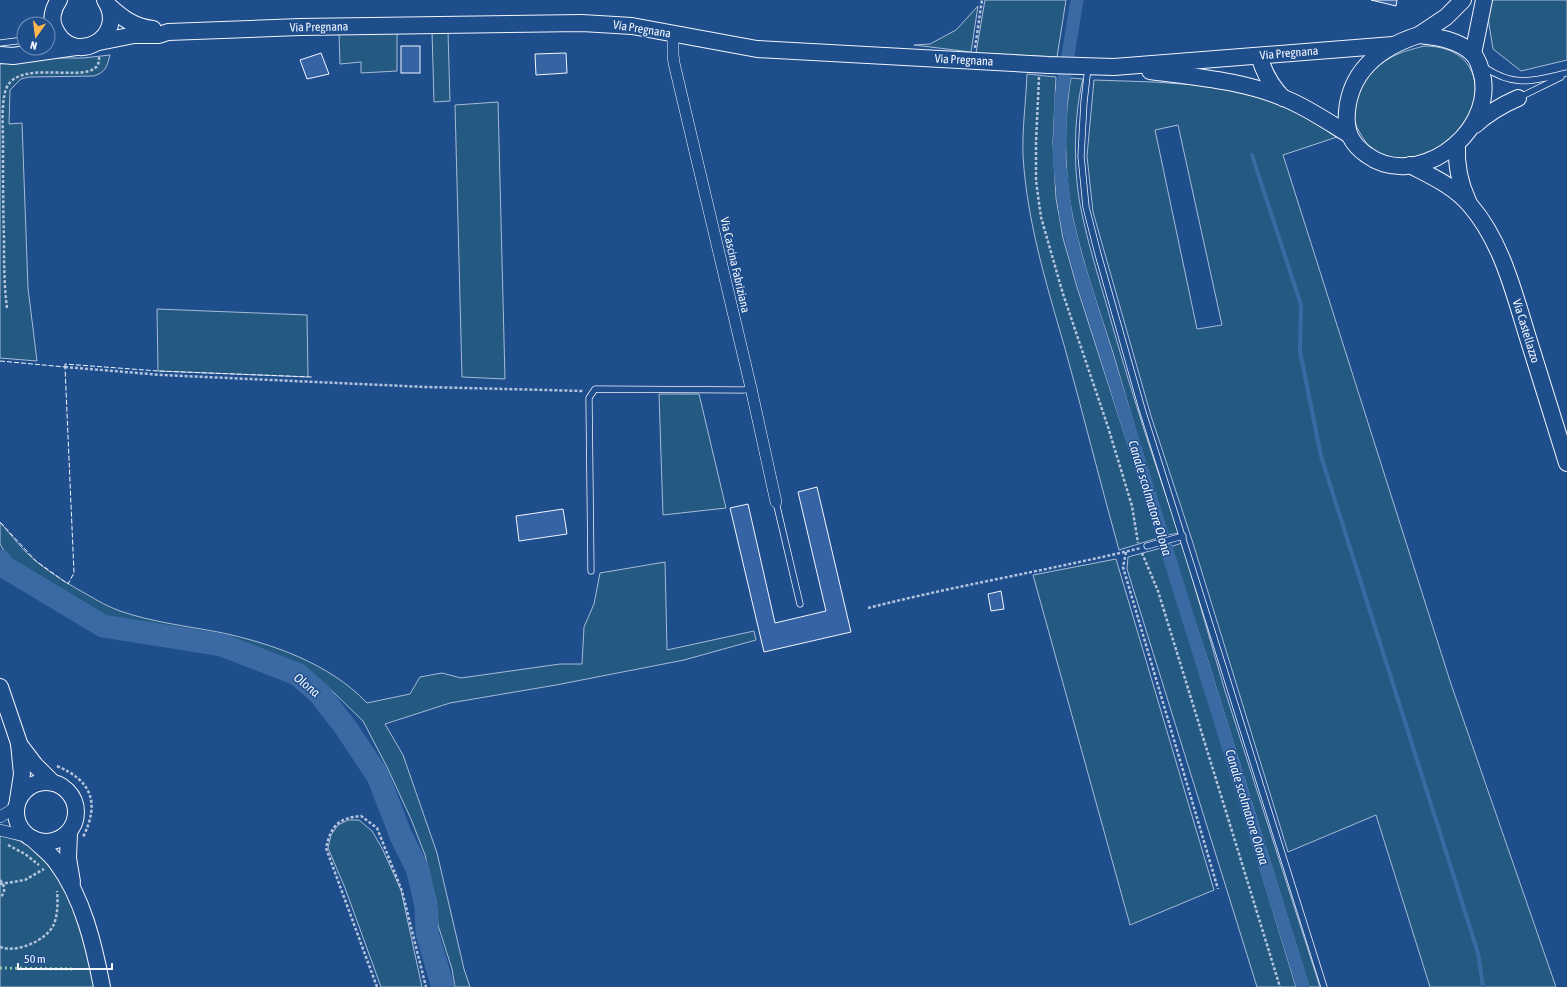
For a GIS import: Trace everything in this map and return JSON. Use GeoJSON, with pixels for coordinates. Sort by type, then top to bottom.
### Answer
{"type":"FeatureCollection","features":[{"type":"Feature","properties":{"kind":"street"},"geometry":{"type":"LineString","coordinates":[[1463,0],[1446,17],[1419,35],[1392,45],[1366,66],[1352,86],[1346,115],[1348,134],[1357,146],[1376,160],[1387,164],[1400,166],[1425,162],[1441,155],[1462,139],[1484,116],[1498,107],[1518,98]]}},
{"type":"Feature","properties":{"kind":"street"},"geometry":{"type":"LineString","coordinates":[[1462,139],[1478,115],[1483,101],[1483,83],[1476,59],[1484,0]]}},
{"type":"Feature","properties":{"kind":"street","name":"Via Pregnana"},"geometry":{"type":"LineString","coordinates":[[106,3],[124,20],[140,27],[168,32],[300,27],[582,23],[632,26],[757,49],[1085,67],[1114,67],[1392,45]]}},
{"type":"Feature","properties":{"kind":"street"},"geometry":{"type":"LineString","coordinates":[[96,43],[105,36],[111,21],[106,3]]}},
{"type":"Feature","properties":{"kind":"street"},"geometry":{"type":"LineString","coordinates":[[53,12],[54,27],[57,33],[62,40],[76,47]]}},
{"type":"Feature","properties":{"kind":"street","name":"Via Pregnana"},"geometry":{"type":"LineString","coordinates":[[76,47],[86,47],[96,43],[134,35],[159,35],[168,32]]}},
{"type":"Feature","properties":{"kind":"street","name":"Via Cascina Fabriziana"},"geometry":{"type":"LineString","coordinates":[[673,34],[672,46],[674,64],[751,388],[776,502]]}},
{"type":"Feature","properties":{"kind":"street"},"geometry":{"type":"LineString","coordinates":[[1419,35],[1453,42],[1463,47],[1476,59]]}},
{"type":"Feature","properties":{"kind":"street"},"geometry":{"type":"LineString","coordinates":[[1,51],[13,56],[76,47]]}},
{"type":"Feature","properties":{"kind":"street"},"geometry":{"type":"LineString","coordinates":[[1,51],[16,48]]}},
{"type":"Feature","properties":{"kind":"street"},"geometry":{"type":"LineString","coordinates":[[1259,56],[1263,69],[1269,80],[1283,98]]}},
{"type":"Feature","properties":{"kind":"street","name":"Via Pregnana"},"geometry":{"type":"LineString","coordinates":[[1114,67],[1207,78],[1261,90],[1283,98],[1315,114],[1348,134]]}},
{"type":"Feature","properties":{"kind":"street","name":"Via Castellazzo"},"geometry":{"type":"LineString","coordinates":[[1462,139],[1456,160],[1458,175],[1470,205],[1489,233],[1510,281],[1567,463]]}},
{"type":"Feature","properties":{"kind":"street","name":"Via Castellazzo"},"geometry":{"type":"LineString","coordinates":[[1410,165],[1437,178],[1454,190],[1470,205]]}},
{"type":"Feature","properties":{"kind":"street"},"geometry":{"type":"LineString","coordinates":[[0,687],[19,743],[22,774],[16,814],[18,823],[22,831],[31,838],[49,868],[73,890]]}},
{"type":"Feature","properties":{"kind":"street"},"geometry":{"type":"LineString","coordinates":[[19,743],[35,765],[52,782]]}},
{"type":"Feature","properties":{"kind":"street"},"geometry":{"type":"LineString","coordinates":[[0,816],[7,814],[18,802],[26,789],[32,785],[45,782],[52,782],[61,785],[73,798],[76,807],[75,821],[68,833],[62,838],[48,842],[0,830]]}},
{"type":"Feature","properties":{"kind":"street"},"geometry":{"type":"LineString","coordinates":[[68,833],[68,858],[73,890],[87,926],[102,987]]}},
{"type":"Feature","properties":{"kind":"lane"},"geometry":{"type":"LineString","coordinates":[[1,51],[16,44]]}},
{"type":"Feature","properties":{"kind":"lane"},"geometry":{"type":"LineString","coordinates":[[1476,59],[1493,73],[1523,82],[1567,73]]}},
{"type":"Feature","properties":{"kind":"lane"},"geometry":{"type":"LineString","coordinates":[[1085,67],[1081,156],[1086,207],[1098,254],[1142,409],[1324,987]]}},
{"type":"Feature","properties":{"kind":"lane"},"geometry":{"type":"LineString","coordinates":[[1518,98],[1567,73]]}},
{"type":"Feature","properties":{"kind":"lane"},"geometry":{"type":"LineString","coordinates":[[591,571],[589,398],[595,389],[744,390],[751,388]]}},
{"type":"Feature","properties":{"kind":"lane"},"geometry":{"type":"LineString","coordinates":[[776,502],[800,604]]}},
{"type":"Feature","properties":{"kind":"lane"},"geometry":{"type":"LineString","coordinates":[[1147,546],[1182,536]]}},
{"type":"Feature","properties":{"kind":"path"},"geometry":{"type":"LineString","coordinates":[[973,60],[982,0]]}},
{"type":"Feature","properties":{"kind":"path"},"geometry":{"type":"LineString","coordinates":[[7,308],[4,280],[3,176],[3,114],[6,89],[9,83],[16,77],[24,74],[37,72],[83,73],[91,71],[96,68],[100,61],[96,43]]}},
{"type":"Feature","properties":{"kind":"path"},"geometry":{"type":"LineString","coordinates":[[1044,65],[1036,142],[1036,181],[1041,217],[1063,294],[1108,427],[1132,506],[1139,548],[1148,565],[1158,591],[1280,987]]}},
{"type":"Feature","properties":{"kind":"path"},"geometry":{"type":"LineString","coordinates":[[65,367],[162,375],[426,387],[576,391],[595,389]]}},
{"type":"Feature","properties":{"kind":"path"},"geometry":{"type":"LineString","coordinates":[[868,608],[940,590],[1036,572],[1139,548]]}},
{"type":"Feature","properties":{"kind":"path"},"geometry":{"type":"LineString","coordinates":[[1126,552],[1123,567],[1218,889]]}},
{"type":"Feature","properties":{"kind":"path"},"geometry":{"type":"LineString","coordinates":[[377,987],[326,848],[329,834],[337,823],[348,817],[361,816],[377,828],[402,891],[426,987]]}},
{"type":"Feature","properties":{"kind":"path"},"geometry":{"type":"LineString","coordinates":[[6,844],[49,868]]}},
{"type":"Feature","properties":{"kind":"path"},"geometry":{"type":"LineString","coordinates":[[1,884],[25,880],[49,868]]}},
{"type":"Feature","properties":{"kind":"path"},"geometry":{"type":"LineString","coordinates":[[0,880],[4,890],[0,898]]}},
{"type":"Feature","properties":{"kind":"path"},"geometry":{"type":"LineString","coordinates":[[0,947],[18,949],[38,940],[48,932],[53,926],[57,907],[57,889]]}},
{"type":"Feature","properties":{"kind":"shaded area"},"geometry":{"type":"Polygon","coordinates":[[[985,0],[1066,0],[1057,57],[976,53],[985,0]]]}},
{"type":"Feature","properties":{"kind":"shaded area"},"geometry":{"type":"Polygon","coordinates":[[[1492,0],[1567,0],[1567,60],[1521,71],[1493,49],[1488,18],[1492,0]]]}},
{"type":"Feature","properties":{"kind":"shaded area"},"geometry":{"type":"Polygon","coordinates":[[[978,6],[971,52],[914,45],[930,44],[956,30],[978,6]]]}},
{"type":"Feature","properties":{"kind":"shaded area"},"geometry":{"type":"Polygon","coordinates":[[[397,31],[397,71],[361,73],[361,62],[340,64],[339,34],[397,31]]]}},
{"type":"Feature","properties":{"kind":"shaded area"},"geometry":{"type":"Polygon","coordinates":[[[432,31],[448,31],[450,101],[434,102],[432,31]]]}},
{"type":"Feature","properties":{"kind":"shaded area"},"geometry":{"type":"Polygon","coordinates":[[[1424,46],[1445,49],[1461,57],[1470,69],[1475,84],[1474,100],[1469,116],[1458,131],[1436,149],[1412,158],[1399,159],[1378,153],[1367,144],[1355,122],[1353,111],[1358,90],[1372,72],[1390,58],[1424,46]]]}},
{"type":"Feature","properties":{"kind":"shaded area"},"geometry":{"type":"Polygon","coordinates":[[[110,55],[104,70],[94,76],[29,77],[21,79],[10,90],[9,124],[22,123],[28,288],[37,361],[0,358],[0,64],[54,58],[83,58],[110,55]]]}},
{"type":"Feature","properties":{"kind":"shaded area"},"geometry":{"type":"Polygon","coordinates":[[[1027,74],[1056,77],[1053,143],[1056,198],[1063,238],[1077,287],[1158,538],[1119,550],[1044,275],[1033,228],[1025,180],[1023,156],[1027,74]]]}},
{"type":"Feature","properties":{"kind":"shaded area"},"geometry":{"type":"Polygon","coordinates":[[[1071,78],[1083,79],[1077,111],[1075,146],[1079,199],[1085,228],[1128,380],[1179,533],[1168,535],[1087,272],[1074,223],[1068,188],[1066,150],[1068,95],[1071,78]]]}},
{"type":"Feature","properties":{"kind":"shaded area"},"geometry":{"type":"Polygon","coordinates":[[[1094,80],[1211,86],[1261,98],[1304,115],[1337,137],[1283,155],[1451,684],[1556,987],[1430,987],[1376,815],[1288,852],[1192,540],[1151,416],[1093,212],[1087,156],[1094,80]],[[1178,125],[1155,130],[1197,329],[1222,325],[1178,125]]]}},
{"type":"Feature","properties":{"kind":"shaded area"},"geometry":{"type":"Polygon","coordinates":[[[498,102],[505,379],[462,377],[455,105],[498,102]]]}},
{"type":"Feature","properties":{"kind":"shaded area"},"geometry":{"type":"Polygon","coordinates":[[[157,309],[307,315],[308,377],[158,371],[157,309]]]}},
{"type":"Feature","properties":{"kind":"shaded area"},"geometry":{"type":"Polygon","coordinates":[[[659,394],[699,394],[726,508],[663,515],[659,394]]]}},
{"type":"Feature","properties":{"kind":"shaded area"},"geometry":{"type":"Polygon","coordinates":[[[0,522],[22,548],[43,567],[68,584],[108,606],[144,618],[218,632],[258,642],[278,649],[317,666],[352,689],[367,703],[410,694],[420,677],[442,673],[461,678],[560,664],[582,664],[584,627],[594,604],[600,573],[665,562],[667,650],[754,631],[756,640],[684,660],[556,685],[450,703],[385,724],[403,755],[437,853],[464,969],[470,987],[455,987],[452,969],[438,925],[436,901],[425,855],[411,819],[387,767],[363,721],[327,686],[303,667],[222,639],[106,618],[8,558],[0,544],[0,522]]]}},
{"type":"Feature","properties":{"kind":"shaded area"},"geometry":{"type":"Polygon","coordinates":[[[1182,543],[1225,691],[1320,987],[1309,987],[1206,655],[1170,547],[1182,543]]]}},
{"type":"Feature","properties":{"kind":"shaded area"},"geometry":{"type":"Polygon","coordinates":[[[1161,548],[1210,703],[1296,987],[1257,987],[1127,569],[1128,557],[1161,548]]]}},
{"type":"Feature","properties":{"kind":"shaded area"},"geometry":{"type":"Polygon","coordinates":[[[1116,559],[1214,890],[1130,925],[1033,575],[1116,559]]]}},
{"type":"Feature","properties":{"kind":"shaded area"},"geometry":{"type":"Polygon","coordinates":[[[348,820],[359,820],[372,831],[382,848],[401,890],[422,987],[381,987],[345,888],[328,848],[331,835],[338,825],[348,820]]]}},
{"type":"Feature","properties":{"kind":"shaded area"},"geometry":{"type":"Polygon","coordinates":[[[0,835],[20,841],[41,853],[69,895],[89,956],[95,987],[0,987],[0,835]]]}},
{"type":"Feature","properties":{"kind":"building"},"geometry":{"type":"Polygon","coordinates":[[[1371,0],[1397,0],[1396,6],[1371,0]]]}},
{"type":"Feature","properties":{"kind":"building"},"geometry":{"type":"Polygon","coordinates":[[[401,46],[420,46],[420,73],[401,73],[401,46]]]}},
{"type":"Feature","properties":{"kind":"building"},"geometry":{"type":"Polygon","coordinates":[[[321,53],[329,74],[307,79],[300,60],[321,53]]]}},
{"type":"Feature","properties":{"kind":"building"},"geometry":{"type":"Polygon","coordinates":[[[566,53],[567,73],[536,75],[535,54],[566,53]]]}},
{"type":"Feature","properties":{"kind":"building"},"geometry":{"type":"Polygon","coordinates":[[[817,487],[851,632],[764,652],[730,508],[748,504],[775,623],[826,611],[798,492],[817,487]]]}},
{"type":"Feature","properties":{"kind":"building"},"geometry":{"type":"Polygon","coordinates":[[[563,509],[567,534],[519,541],[516,516],[563,509]]]}},
{"type":"Feature","properties":{"kind":"building"},"geometry":{"type":"Polygon","coordinates":[[[1001,591],[1004,609],[991,611],[988,594],[1001,591]]]}},
{"type":"Feature","properties":{"kind":"waterway","name":"Canale scolmatore Olona"},"geometry":{"type":"LineString","coordinates":[[1077,0],[1061,98],[1059,159],[1066,217],[1076,258],[1303,987]]}},
{"type":"Feature","properties":{"kind":"waterway"},"geometry":{"type":"LineString","coordinates":[[1252,155],[1301,305],[1300,351],[1321,456],[1478,953],[1483,987]]}},
{"type":"Feature","properties":{"kind":"waterway","name":"Olona"},"geometry":{"type":"LineString","coordinates":[[0,561],[3,566],[103,626],[222,645],[297,674],[319,693],[346,728],[378,776],[401,836],[417,868],[426,907],[427,933],[443,987]]}},
{"type":"Feature","properties":{"kind":"hedge"},"geometry":{"type":"LineString","coordinates":[[0,968],[75,969]]}},
{"type":"Feature","properties":{"kind":"fence"},"geometry":{"type":"LineString","coordinates":[[0,361],[65,367],[74,573],[68,584],[36,561],[0,522]]}},
{"type":"Feature","properties":{"kind":"fence"},"geometry":{"type":"LineString","coordinates":[[65,367],[65,364],[158,371],[312,377]]}}]}
